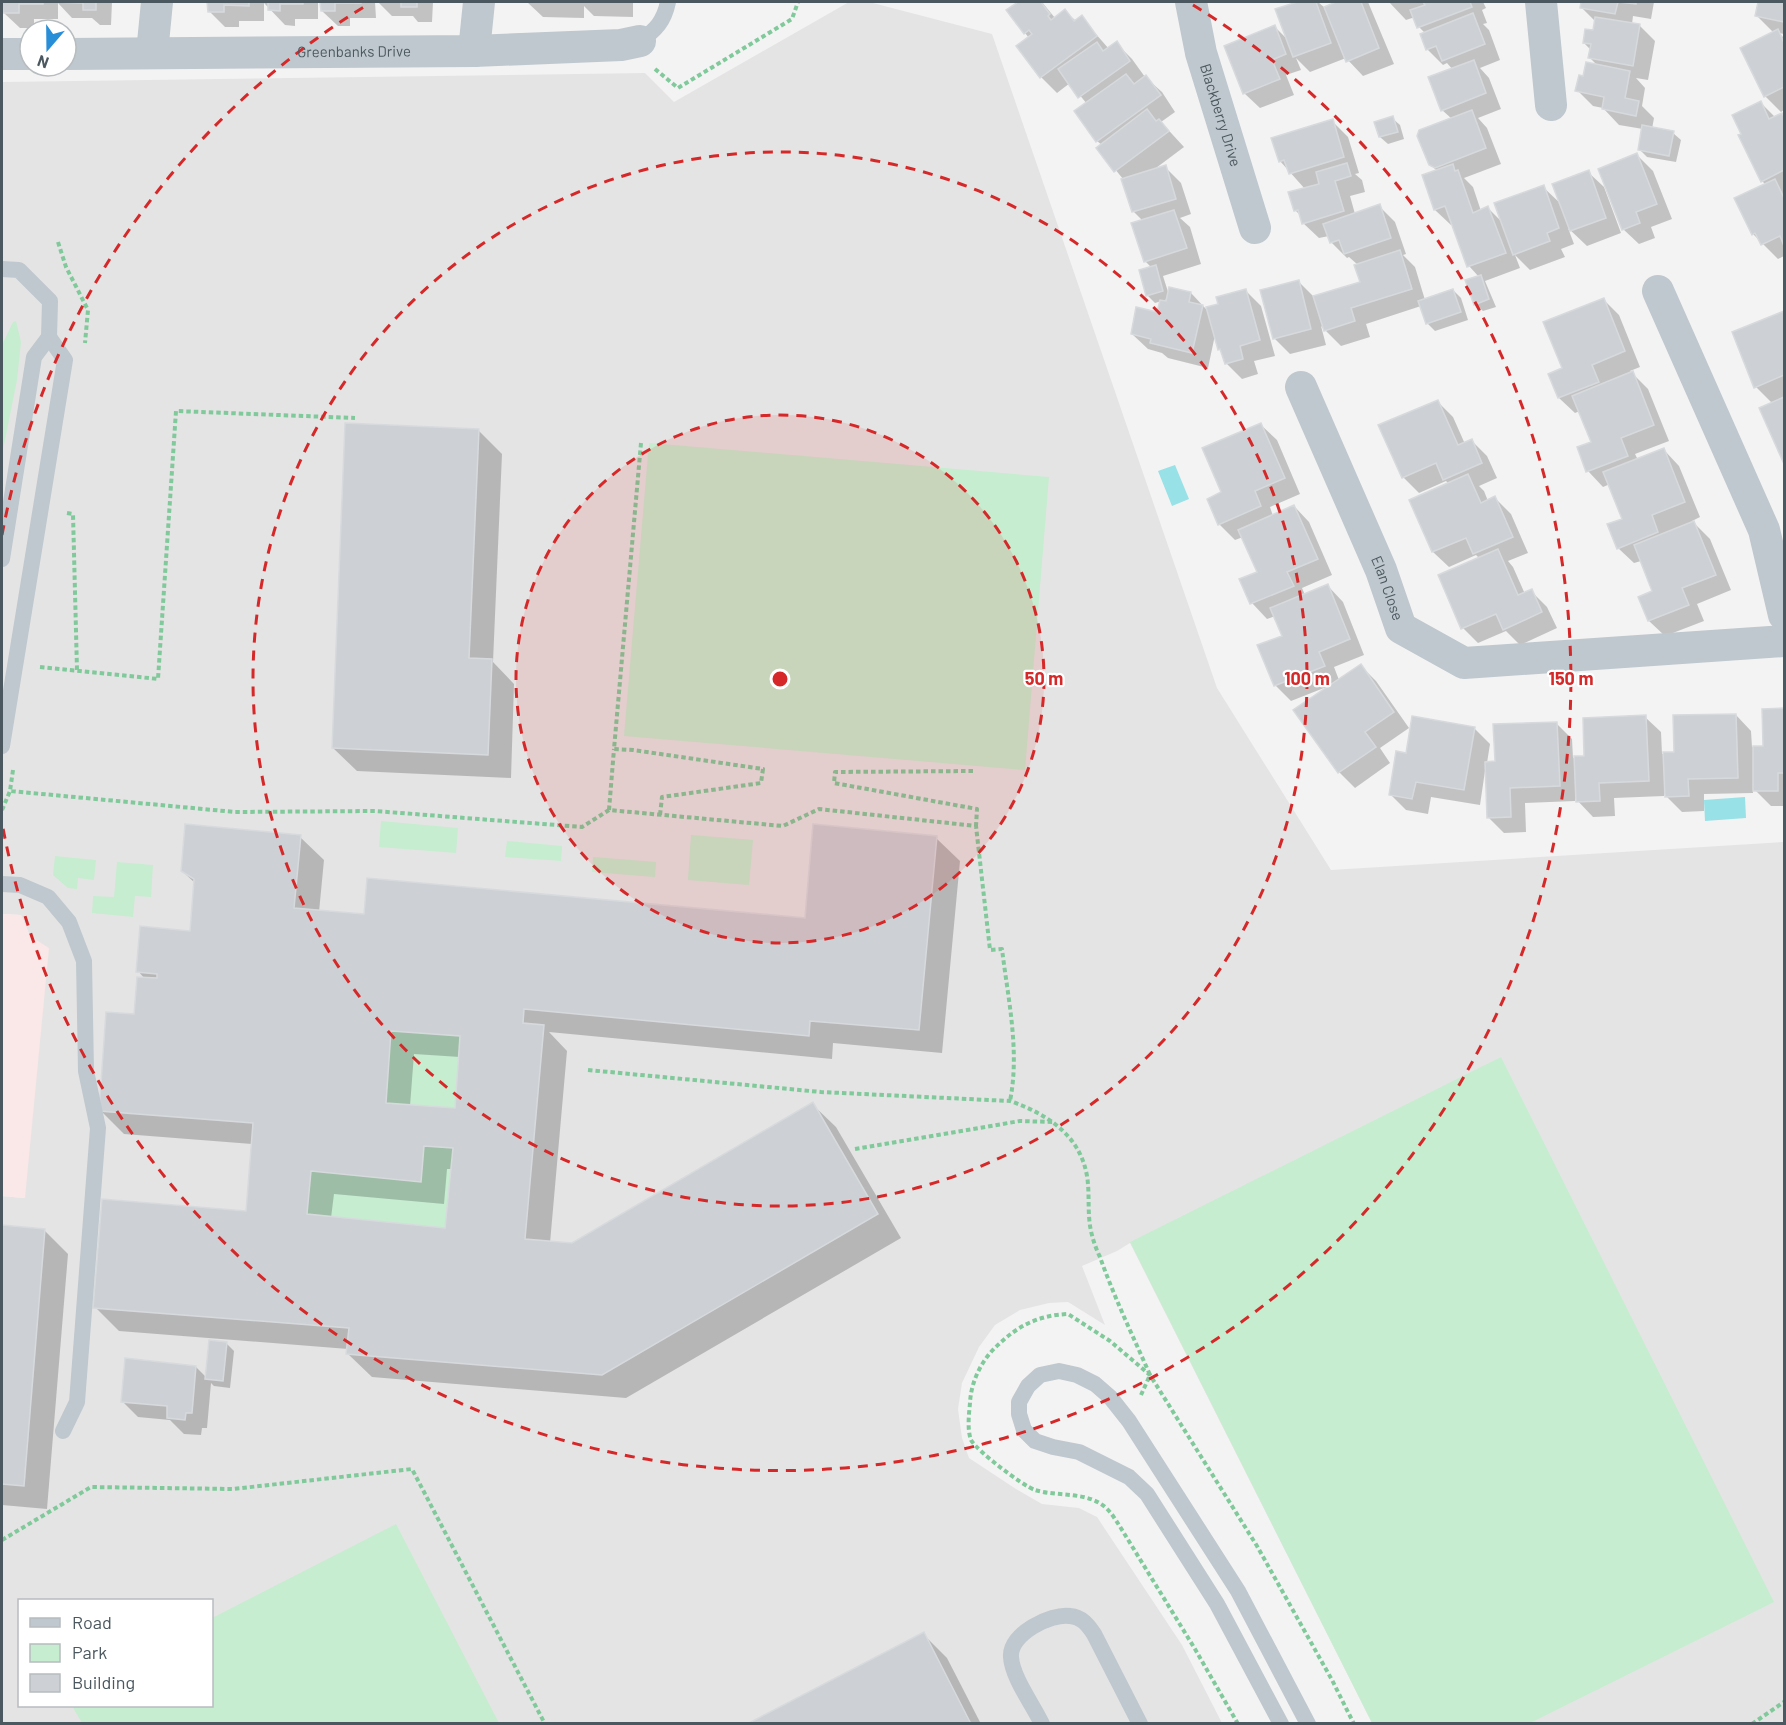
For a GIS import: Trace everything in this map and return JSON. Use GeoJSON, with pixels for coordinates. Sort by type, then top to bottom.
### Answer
{"type":"FeatureCollection","features":[{"type":"Feature","properties":{"kind":"street"},"geometry":{"type":"LineString","coordinates":[[152,53],[157,2]]}},
{"type":"Feature","properties":{"kind":"street"},"geometry":{"type":"LineString","coordinates":[[474,51],[479,2]]}},
{"type":"Feature","properties":{"kind":"street","name":"Blackberry Drive"},"geometry":{"type":"LineString","coordinates":[[1191,2],[1201,53],[1255,228]]}},
{"type":"Feature","properties":{"kind":"street"},"geometry":{"type":"LineString","coordinates":[[1541,2],[1551,105]]}},
{"type":"Feature","properties":{"kind":"street","name":"Greenbanks Drive"},"geometry":{"type":"LineString","coordinates":[[78,54],[474,51],[621,45],[640,41]]}},
{"type":"Feature","properties":{"kind":"street"},"geometry":{"type":"LineString","coordinates":[[2,54],[18,54]]}},
{"type":"Feature","properties":{"kind":"street"},"geometry":{"type":"LineString","coordinates":[[1658,291],[1764,530],[1785,615]]}},
{"type":"Feature","properties":{"kind":"street","name":"Elan Close"},"geometry":{"type":"LineString","coordinates":[[1301,387],[1381,570],[1401,628],[1464,663],[1785,641]]}},
{"type":"Feature","properties":{"kind":"lane"},"geometry":{"type":"LineString","coordinates":[[640,41],[656,30],[668,2]]}},
{"type":"Feature","properties":{"kind":"lane"},"geometry":{"type":"LineString","coordinates":[[2,269],[19,270],[50,301],[49,337],[34,357],[2,559]]}},
{"type":"Feature","properties":{"kind":"lane"},"geometry":{"type":"LineString","coordinates":[[2,746],[65,360],[49,337]]}},
{"type":"Feature","properties":{"kind":"lane"},"geometry":{"type":"LineString","coordinates":[[2,884],[20,885],[48,897],[69,922],[84,961],[86,1071],[98,1128],[77,1402],[63,1431]]}},
{"type":"Feature","properties":{"kind":"lane"},"geometry":{"type":"LineString","coordinates":[[1281,1724],[1217,1604],[1147,1494],[1129,1477],[1108,1466],[1079,1452],[1035,1441],[1024,1430],[1019,1414],[1019,1402],[1028,1386],[1040,1375],[1059,1371],[1077,1375],[1095,1384],[1110,1397],[1129,1421],[1238,1591],[1308,1724]]}},
{"type":"Feature","properties":{"kind":"lane"},"geometry":{"type":"LineString","coordinates":[[1042,1724],[1014,1670],[1010,1655],[1022,1633],[1056,1616],[1072,1616],[1086,1622],[1140,1724]]}},
{"type":"Feature","properties":{"kind":"path"},"geometry":{"type":"LineString","coordinates":[[640,41],[649,65],[678,88],[792,19],[798,2]]}},
{"type":"Feature","properties":{"kind":"path"},"geometry":{"type":"LineString","coordinates":[[40,666],[158,678],[176,411],[355,418]]}},
{"type":"Feature","properties":{"kind":"path"},"geometry":{"type":"LineString","coordinates":[[609,810],[641,443]]}},
{"type":"Feature","properties":{"kind":"path"},"geometry":{"type":"LineString","coordinates":[[64,513],[73,514],[77,670]]}},
{"type":"Feature","properties":{"kind":"path"},"geometry":{"type":"LineString","coordinates":[[614,749],[763,769],[761,783],[662,797],[660,815]]}},
{"type":"Feature","properties":{"kind":"path"},"geometry":{"type":"LineString","coordinates":[[2,810],[10,791],[14,764]]}},
{"type":"Feature","properties":{"kind":"path"},"geometry":{"type":"LineString","coordinates":[[973,771],[835,772],[834,783],[977,809],[976,826],[990,950],[1002,949],[1013,1039],[1014,1080],[1010,1101]]}},
{"type":"Feature","properties":{"kind":"path"},"geometry":{"type":"LineString","coordinates":[[10,791],[235,812],[375,810],[582,827],[609,810],[783,826],[819,809],[976,826]]}},
{"type":"Feature","properties":{"kind":"path"},"geometry":{"type":"LineString","coordinates":[[588,1070],[821,1092],[1010,1101],[1029,1108],[1054,1122],[1072,1139],[1082,1155],[1087,1176],[1091,1230],[1100,1258]]}},
{"type":"Feature","properties":{"kind":"path"},"geometry":{"type":"LineString","coordinates":[[855,1149],[1020,1121],[1054,1122]]}},
{"type":"Feature","properties":{"kind":"path"},"geometry":{"type":"LineString","coordinates":[[2,1540],[92,1487],[232,1489],[412,1468],[545,1724]]}},
{"type":"Feature","properties":{"kind":"path"},"geometry":{"type":"LineString","coordinates":[[1752,1724],[1785,1702]]}},
{"type":"Feature","properties":{"kind":"shaded area"},"geometry":{"type":"Polygon","coordinates":[[[849,2],[869,2],[992,34],[1217,688],[1331,870],[1784,842],[1784,1723],[1372,1723],[1130,1243],[1082,1266],[1105,1325],[1068,1302],[1049,1303],[1020,1310],[995,1325],[979,1347],[962,1383],[958,1409],[962,1438],[969,1458],[1016,1489],[1042,1504],[1079,1508],[1097,1517],[1182,1645],[1222,1723],[2,1723],[2,1196],[24,1198],[30,936],[21,915],[2,914],[2,82],[645,73],[674,102],[849,2]]]}},
{"type":"Feature","properties":{"kind":"shaded area"},"geometry":{"type":"Polygon","coordinates":[[[2,914],[21,915],[30,936],[49,948],[25,1198],[2,1196],[2,914]]]}},
{"type":"Feature","properties":{"kind":"green space"},"geometry":{"type":"Polygon","coordinates":[[[16,321],[21,342],[17,380],[2,450],[2,345],[13,322],[16,321]]]}},
{"type":"Feature","properties":{"kind":"green space"},"geometry":{"type":"Polygon","coordinates":[[[649,443],[1049,477],[1025,770],[624,736],[649,443]]]}},
{"type":"Feature","properties":{"kind":"green space"},"geometry":{"type":"Polygon","coordinates":[[[381,821],[458,828],[456,853],[379,847],[381,821]]]}},
{"type":"Feature","properties":{"kind":"green space"},"geometry":{"type":"Polygon","coordinates":[[[691,835],[753,840],[749,885],[688,880],[691,835]]]}},
{"type":"Feature","properties":{"kind":"green space"},"geometry":{"type":"Polygon","coordinates":[[[507,841],[562,846],[561,861],[505,857],[507,841]]]}},
{"type":"Feature","properties":{"kind":"green space"},"geometry":{"type":"Polygon","coordinates":[[[55,856],[96,860],[94,880],[78,878],[77,889],[68,888],[53,875],[55,856]]]}},
{"type":"Feature","properties":{"kind":"green space"},"geometry":{"type":"Polygon","coordinates":[[[593,857],[656,862],[655,877],[592,872],[593,857]]]}},
{"type":"Feature","properties":{"kind":"green space"},"geometry":{"type":"Polygon","coordinates":[[[117,862],[153,865],[151,897],[135,896],[133,917],[92,913],[93,896],[114,897],[117,862]]]}},
{"type":"Feature","properties":{"kind":"green space"},"geometry":{"type":"Polygon","coordinates":[[[391,1031],[460,1036],[455,1108],[386,1103],[391,1031]]]}},
{"type":"Feature","properties":{"kind":"green space"},"geometry":{"type":"Polygon","coordinates":[[[1501,1057],[1774,1602],[1530,1723],[1372,1723],[1130,1242],[1501,1057]]]}},
{"type":"Feature","properties":{"kind":"green space"},"geometry":{"type":"Polygon","coordinates":[[[424,1146],[453,1148],[445,1228],[307,1214],[311,1171],[421,1181],[424,1146]]]}},
{"type":"Feature","properties":{"kind":"green space"},"geometry":{"type":"Polygon","coordinates":[[[396,1524],[499,1723],[82,1723],[73,1707],[213,1707],[213,1617],[396,1524]]]}},
{"type":"Feature","properties":{"kind":"water"},"geometry":{"type":"Polygon","coordinates":[[[1175,465],[1189,499],[1172,506],[1158,471],[1175,465]]]}},
{"type":"Feature","properties":{"kind":"water"},"geometry":{"type":"Polygon","coordinates":[[[1745,797],[1746,818],[1705,821],[1704,800],[1745,797]]]}},
{"type":"Feature","properties":{"kind":"building"},"geometry":{"type":"Polygon","coordinates":[[[2,2],[43,2],[43,4],[19,4],[19,13],[3,13],[2,2]]]}},
{"type":"Feature","properties":{"kind":"building"},"geometry":{"type":"Polygon","coordinates":[[[55,2],[96,2],[96,10],[83,10],[83,3],[55,2]]]}},
{"type":"Feature","properties":{"kind":"building"},"geometry":{"type":"Polygon","coordinates":[[[207,2],[249,2],[249,6],[224,5],[224,12],[208,12],[207,2]]]}},
{"type":"Feature","properties":{"kind":"building"},"geometry":{"type":"Polygon","coordinates":[[[268,2],[303,2],[303,4],[280,4],[280,11],[268,10],[268,2]]]}},
{"type":"Feature","properties":{"kind":"building"},"geometry":{"type":"Polygon","coordinates":[[[320,2],[361,3],[335,3],[335,11],[321,11],[320,2]]]}},
{"type":"Feature","properties":{"kind":"building"},"geometry":{"type":"Polygon","coordinates":[[[401,2],[417,2],[417,7],[401,7],[401,2]]]}},
{"type":"Feature","properties":{"kind":"building"},"geometry":{"type":"Polygon","coordinates":[[[1018,2],[1041,2],[1050,14],[1048,16],[1051,20],[1065,9],[1074,21],[1082,15],[1097,36],[1040,78],[1016,46],[1032,34],[1029,30],[1024,34],[1006,10],[1018,2]]]}},
{"type":"Feature","properties":{"kind":"building"},"geometry":{"type":"Polygon","coordinates":[[[1297,2],[1316,2],[1331,43],[1293,57],[1275,9],[1297,2]]]}},
{"type":"Feature","properties":{"kind":"building"},"geometry":{"type":"Polygon","coordinates":[[[1336,2],[1361,2],[1379,48],[1346,62],[1324,7],[1336,2]]]}},
{"type":"Feature","properties":{"kind":"building"},"geometry":{"type":"Polygon","coordinates":[[[1423,2],[1470,2],[1472,7],[1417,28],[1410,10],[1425,5],[1423,2]]]}},
{"type":"Feature","properties":{"kind":"building"},"geometry":{"type":"Polygon","coordinates":[[[1581,2],[1618,2],[1615,14],[1580,8],[1581,2]]]}},
{"type":"Feature","properties":{"kind":"building"},"geometry":{"type":"Polygon","coordinates":[[[1758,2],[1784,2],[1784,22],[1755,16],[1758,2]]]}},
{"type":"Feature","properties":{"kind":"building"},"geometry":{"type":"Polygon","coordinates":[[[1473,13],[1485,44],[1442,61],[1436,46],[1426,50],[1420,34],[1473,13]]]}},
{"type":"Feature","properties":{"kind":"building"},"geometry":{"type":"Polygon","coordinates":[[[1595,17],[1640,24],[1633,66],[1588,58],[1591,44],[1583,43],[1585,29],[1593,30],[1595,17]]]}},
{"type":"Feature","properties":{"kind":"building"},"geometry":{"type":"Polygon","coordinates":[[[1275,25],[1286,54],[1272,60],[1280,79],[1243,94],[1224,46],[1275,25]]]}},
{"type":"Feature","properties":{"kind":"building"},"geometry":{"type":"Polygon","coordinates":[[[1778,29],[1784,43],[1784,87],[1764,97],[1740,48],[1778,29]]]}},
{"type":"Feature","properties":{"kind":"building"},"geometry":{"type":"Polygon","coordinates":[[[1117,41],[1130,61],[1078,98],[1058,69],[1097,42],[1103,51],[1117,41]]]}},
{"type":"Feature","properties":{"kind":"building"},"geometry":{"type":"Polygon","coordinates":[[[1474,60],[1486,93],[1441,111],[1428,77],[1474,60]]]}},
{"type":"Feature","properties":{"kind":"building"},"geometry":{"type":"Polygon","coordinates":[[[1586,62],[1630,71],[1625,98],[1639,101],[1636,116],[1602,109],[1604,97],[1575,91],[1579,75],[1583,76],[1586,62]]]}},
{"type":"Feature","properties":{"kind":"building"},"geometry":{"type":"Polygon","coordinates":[[[1126,74],[1134,84],[1146,75],[1161,95],[1096,142],[1074,111],[1126,74]]]}},
{"type":"Feature","properties":{"kind":"building"},"geometry":{"type":"Polygon","coordinates":[[[1761,101],[1769,119],[1782,113],[1784,117],[1784,170],[1761,182],[1738,135],[1741,134],[1732,115],[1761,101]]]}},
{"type":"Feature","properties":{"kind":"building"},"geometry":{"type":"Polygon","coordinates":[[[1147,109],[1156,121],[1159,119],[1169,131],[1114,172],[1096,148],[1147,109]]]}},
{"type":"Feature","properties":{"kind":"building"},"geometry":{"type":"Polygon","coordinates":[[[1472,110],[1486,148],[1435,168],[1429,165],[1417,136],[1419,130],[1472,110]]]}},
{"type":"Feature","properties":{"kind":"building"},"geometry":{"type":"Polygon","coordinates":[[[1393,116],[1398,132],[1379,137],[1374,122],[1393,116]]]}},
{"type":"Feature","properties":{"kind":"building"},"geometry":{"type":"Polygon","coordinates":[[[1333,119],[1344,157],[1289,174],[1284,160],[1279,162],[1271,138],[1333,119]]]}},
{"type":"Feature","properties":{"kind":"building"},"geometry":{"type":"Polygon","coordinates":[[[1642,125],[1674,131],[1669,156],[1638,150],[1642,125]]]}},
{"type":"Feature","properties":{"kind":"building"},"geometry":{"type":"Polygon","coordinates":[[[1637,153],[1657,204],[1636,212],[1640,223],[1622,230],[1598,169],[1637,153]]]}},
{"type":"Feature","properties":{"kind":"building"},"geometry":{"type":"Polygon","coordinates":[[[1347,163],[1351,176],[1335,181],[1344,211],[1302,224],[1298,210],[1294,211],[1288,192],[1319,184],[1316,172],[1347,163]]]}},
{"type":"Feature","properties":{"kind":"building"},"geometry":{"type":"Polygon","coordinates":[[[1453,164],[1455,171],[1458,170],[1473,213],[1488,206],[1506,253],[1467,267],[1445,206],[1434,210],[1422,175],[1453,164]]]}},
{"type":"Feature","properties":{"kind":"building"},"geometry":{"type":"Polygon","coordinates":[[[1166,165],[1176,199],[1132,212],[1121,179],[1166,165]]]}},
{"type":"Feature","properties":{"kind":"building"},"geometry":{"type":"Polygon","coordinates":[[[1589,170],[1606,218],[1570,231],[1552,184],[1589,170]]]}},
{"type":"Feature","properties":{"kind":"building"},"geometry":{"type":"Polygon","coordinates":[[[1775,179],[1784,198],[1784,246],[1780,236],[1761,245],[1755,233],[1752,235],[1734,198],[1775,179]]]}},
{"type":"Feature","properties":{"kind":"building"},"geometry":{"type":"Polygon","coordinates":[[[1544,185],[1559,228],[1547,233],[1550,241],[1513,255],[1494,203],[1544,185]]]}},
{"type":"Feature","properties":{"kind":"building"},"geometry":{"type":"Polygon","coordinates":[[[1380,204],[1391,238],[1344,254],[1339,240],[1330,243],[1323,224],[1380,204]]]}},
{"type":"Feature","properties":{"kind":"building"},"geometry":{"type":"Polygon","coordinates":[[[1174,210],[1187,248],[1144,262],[1131,223],[1174,210]]]}},
{"type":"Feature","properties":{"kind":"building"},"geometry":{"type":"Polygon","coordinates":[[[1400,250],[1412,289],[1351,308],[1355,321],[1324,331],[1313,296],[1360,282],[1354,265],[1400,250]]]}},
{"type":"Feature","properties":{"kind":"building"},"geometry":{"type":"Polygon","coordinates":[[[1156,265],[1163,291],[1146,296],[1139,270],[1156,265]]]}},
{"type":"Feature","properties":{"kind":"building"},"geometry":{"type":"Polygon","coordinates":[[[1481,275],[1489,299],[1474,305],[1465,280],[1481,275]]]}},
{"type":"Feature","properties":{"kind":"building"},"geometry":{"type":"Polygon","coordinates":[[[1299,280],[1311,329],[1273,339],[1260,290],[1299,280]]]}},
{"type":"Feature","properties":{"kind":"building"},"geometry":{"type":"Polygon","coordinates":[[[1169,287],[1191,292],[1189,302],[1203,305],[1192,353],[1150,343],[1151,339],[1131,334],[1136,307],[1157,312],[1160,300],[1166,301],[1169,287]]]}},
{"type":"Feature","properties":{"kind":"building"},"geometry":{"type":"Polygon","coordinates":[[[1246,289],[1260,340],[1240,346],[1243,359],[1225,364],[1220,349],[1218,350],[1206,307],[1218,304],[1216,297],[1246,289]]]}},
{"type":"Feature","properties":{"kind":"building"},"geometry":{"type":"Polygon","coordinates":[[[1453,289],[1461,312],[1426,324],[1418,301],[1453,289]]]}},
{"type":"Feature","properties":{"kind":"building"},"geometry":{"type":"Polygon","coordinates":[[[1604,298],[1625,351],[1592,365],[1599,382],[1558,398],[1548,374],[1562,368],[1543,322],[1604,298]]]}},
{"type":"Feature","properties":{"kind":"building"},"geometry":{"type":"Polygon","coordinates":[[[1784,311],[1784,375],[1754,388],[1732,332],[1784,311]]]}},
{"type":"Feature","properties":{"kind":"building"},"geometry":{"type":"Polygon","coordinates":[[[1633,371],[1654,425],[1621,438],[1628,456],[1586,472],[1577,447],[1591,442],[1572,396],[1633,371]]]}},
{"type":"Feature","properties":{"kind":"building"},"geometry":{"type":"Polygon","coordinates":[[[1784,397],[1784,464],[1759,408],[1784,397]]]}},
{"type":"Feature","properties":{"kind":"building"},"geometry":{"type":"Polygon","coordinates":[[[1438,400],[1458,445],[1472,439],[1482,463],[1443,480],[1436,463],[1402,478],[1378,425],[1438,400]]]}},
{"type":"Feature","properties":{"kind":"building"},"geometry":{"type":"Polygon","coordinates":[[[345,423],[479,429],[469,658],[492,659],[488,755],[332,748],[345,423]]]}},
{"type":"Feature","properties":{"kind":"building"},"geometry":{"type":"Polygon","coordinates":[[[1261,423],[1285,478],[1255,491],[1261,506],[1218,525],[1207,499],[1221,492],[1202,448],[1261,423]]]}},
{"type":"Feature","properties":{"kind":"building"},"geometry":{"type":"Polygon","coordinates":[[[1664,448],[1685,502],[1652,515],[1658,532],[1617,549],[1607,524],[1622,519],[1603,472],[1664,448]]]}},
{"type":"Feature","properties":{"kind":"building"},"geometry":{"type":"Polygon","coordinates":[[[1468,474],[1481,503],[1495,496],[1513,537],[1473,554],[1466,538],[1432,552],[1409,500],[1468,474]]]}},
{"type":"Feature","properties":{"kind":"building"},"geometry":{"type":"Polygon","coordinates":[[[1294,505],[1318,559],[1287,572],[1294,586],[1250,604],[1239,579],[1257,572],[1238,530],[1294,505]]]}},
{"type":"Feature","properties":{"kind":"building"},"geometry":{"type":"Polygon","coordinates":[[[1694,521],[1716,575],[1682,588],[1689,605],[1648,621],[1638,597],[1652,591],[1634,545],[1694,521]]]}},
{"type":"Feature","properties":{"kind":"building"},"geometry":{"type":"Polygon","coordinates":[[[1498,549],[1518,595],[1532,589],[1542,612],[1503,630],[1496,614],[1461,629],[1438,575],[1498,549]]]}},
{"type":"Feature","properties":{"kind":"building"},"geometry":{"type":"Polygon","coordinates":[[[1328,584],[1350,639],[1319,652],[1325,666],[1274,686],[1257,645],[1282,636],[1270,608],[1328,584]]]}},
{"type":"Feature","properties":{"kind":"building"},"geometry":{"type":"Polygon","coordinates":[[[1361,664],[1394,712],[1365,732],[1376,747],[1338,773],[1293,710],[1361,664]]]}},
{"type":"Feature","properties":{"kind":"building"},"geometry":{"type":"Polygon","coordinates":[[[1784,708],[1784,773],[1778,773],[1778,791],[1753,791],[1753,746],[1763,746],[1762,709],[1784,708]]]}},
{"type":"Feature","properties":{"kind":"building"},"geometry":{"type":"Polygon","coordinates":[[[1736,714],[1738,778],[1688,779],[1689,796],[1665,797],[1663,752],[1674,752],[1673,715],[1736,714]]]}},
{"type":"Feature","properties":{"kind":"building"},"geometry":{"type":"Polygon","coordinates":[[[1646,715],[1649,781],[1599,783],[1600,801],[1576,802],[1574,756],[1584,756],[1583,718],[1646,715]]]}},
{"type":"Feature","properties":{"kind":"building"},"geometry":{"type":"Polygon","coordinates":[[[1412,716],[1475,727],[1464,790],[1416,782],[1412,799],[1389,795],[1396,751],[1406,753],[1412,716]]]}},
{"type":"Feature","properties":{"kind":"building"},"geometry":{"type":"Polygon","coordinates":[[[1557,722],[1560,786],[1510,788],[1511,817],[1487,818],[1485,762],[1495,761],[1493,724],[1557,722]]]}},
{"type":"Feature","properties":{"kind":"building"},"geometry":{"type":"Polygon","coordinates":[[[185,824],[301,835],[294,908],[364,914],[367,878],[805,918],[813,824],[937,836],[919,1030],[810,1021],[809,1036],[524,1009],[523,1023],[544,1025],[525,1239],[572,1243],[813,1102],[878,1214],[602,1375],[346,1354],[349,1328],[93,1308],[102,1199],[246,1211],[253,1123],[99,1111],[106,1012],[134,1014],[137,977],[157,978],[157,974],[136,972],[140,926],[190,931],[194,879],[181,871],[185,824]],[[391,1031],[386,1103],[455,1108],[460,1036],[391,1031]],[[424,1146],[421,1182],[311,1171],[307,1214],[445,1228],[453,1148],[424,1146]]]}},
{"type":"Feature","properties":{"kind":"building"},"geometry":{"type":"Polygon","coordinates":[[[2,1225],[45,1229],[24,1486],[2,1484],[2,1225]]]}},
{"type":"Feature","properties":{"kind":"building"},"geometry":{"type":"Polygon","coordinates":[[[209,1340],[227,1342],[223,1381],[205,1379],[209,1340]]]}},
{"type":"Feature","properties":{"kind":"building"},"geometry":{"type":"Polygon","coordinates":[[[125,1358],[196,1366],[192,1413],[186,1413],[185,1420],[167,1418],[167,1406],[121,1402],[125,1358]]]}},
{"type":"Feature","properties":{"kind":"building"},"geometry":{"type":"Polygon","coordinates":[[[924,1632],[971,1724],[747,1724],[924,1632]]]}}]}
